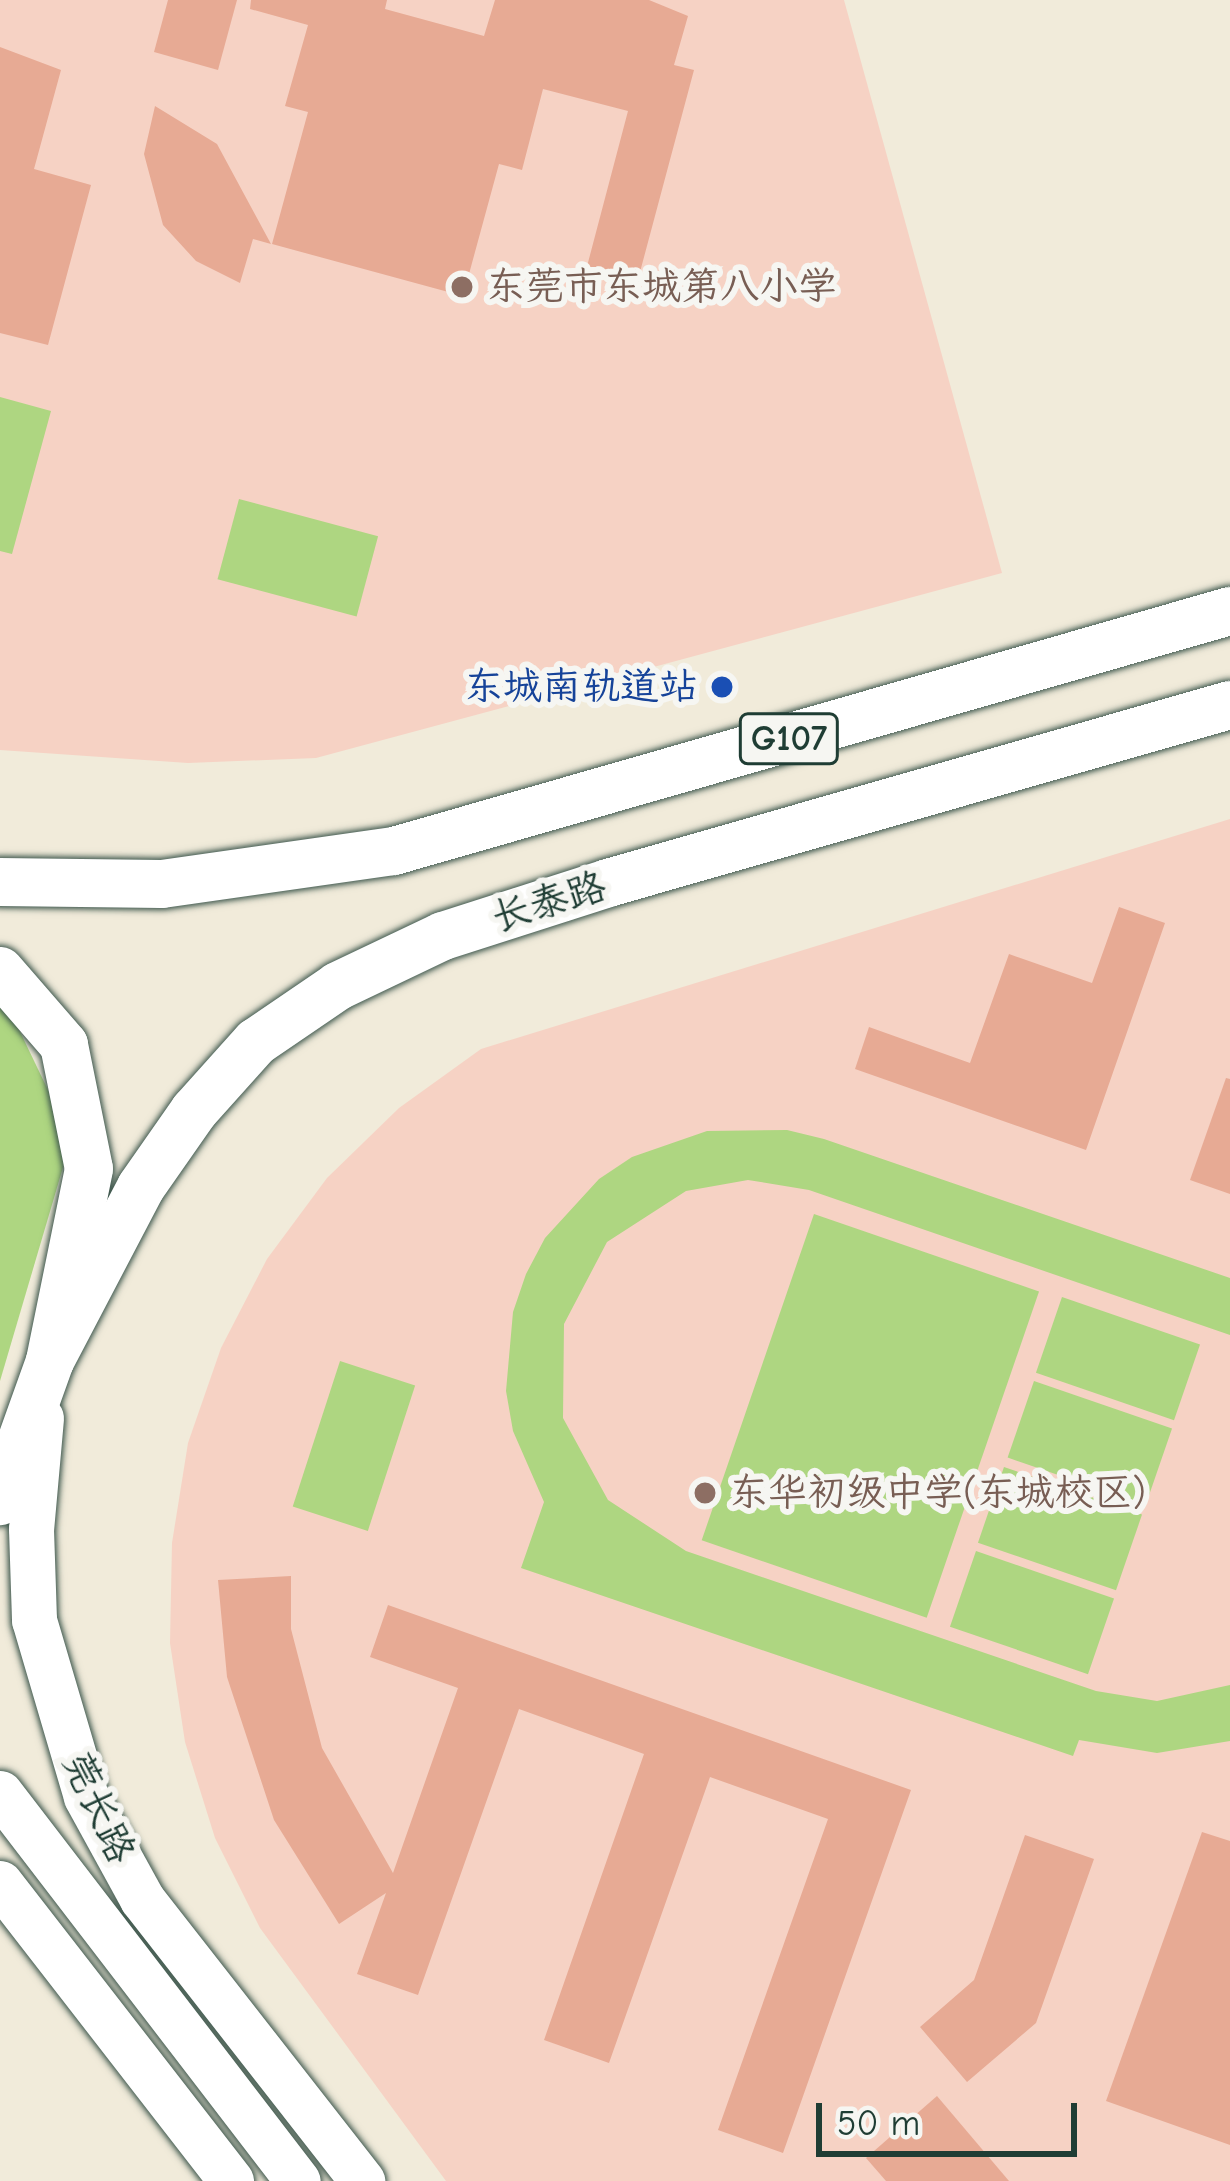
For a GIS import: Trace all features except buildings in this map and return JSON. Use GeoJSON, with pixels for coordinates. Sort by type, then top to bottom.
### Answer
{"type":"FeatureCollection","features":[{"type":"Feature","properties":{"kind":"highway","name":"G107"},"geometry":{"type":"LineString","coordinates":[[0,882],[162,884],[394,851],[1230,610]]}},
{"type":"Feature","properties":{"kind":"highway","name":"长泰路"},"geometry":{"type":"LineString","coordinates":[[50,1361],[141,1187],[194,1111],[256,1042],[338,986],[443,936],[608,884],[1230,705]]}},
{"type":"Feature","properties":{"kind":"highway"},"geometry":{"type":"LineString","coordinates":[[0,970],[64,1046],[86,1149],[81,1228],[50,1361]]}},
{"type":"Feature","properties":{"kind":"highway","name":"G107"},"geometry":{"type":"LineString","coordinates":[[0,1502],[50,1361]]}},
{"type":"Feature","properties":{"kind":"main road","name":"莞长路"},"geometry":{"type":"LineString","coordinates":[[50,1361],[35,1461],[34,1620],[86,1797],[142,1899],[362,2181]]}},
{"type":"Feature","properties":{"kind":"main road","name":"莞长路"},"geometry":{"type":"LineString","coordinates":[[0,1793],[298,2181]]}},
{"type":"Feature","properties":{"kind":"main road"},"geometry":{"type":"LineString","coordinates":[[0,1883],[231,2181]]}},
{"type":"Feature","properties":{"kind":"shaded area","name":"东莞市东城第八小学"},"geometry":{"type":"Polygon","coordinates":[[[0,0],[844,0],[1002,573],[316,758],[188,763],[0,750],[0,0]]]}},
{"type":"Feature","properties":{"kind":"shaded area","name":"东华初级中学(东城校区)"},"geometry":{"type":"Polygon","coordinates":[[[1230,819],[1230,2181],[446,2181],[260,1928],[215,1838],[185,1742],[170,1643],[172,1543],[188,1443],[221,1348],[267,1259],[327,1178],[399,1108],[481,1049],[1230,819]]]}},
{"type":"Feature","properties":{"kind":"green space"},"geometry":{"type":"Polygon","coordinates":[[[0,397],[51,411],[12,554],[0,551],[0,397]]]}},
{"type":"Feature","properties":{"kind":"green space"},"geometry":{"type":"Polygon","coordinates":[[[239,499],[378,536],[357,616],[218,579],[239,499]]]}},
{"type":"Feature","properties":{"kind":"green space"},"geometry":{"type":"Polygon","coordinates":[[[0,990],[49,1092],[64,1164],[0,1381],[0,990]]]}},
{"type":"Feature","properties":{"kind":"green space"},"geometry":{"type":"Polygon","coordinates":[[[787,1130],[824,1139],[1230,1278],[1230,1335],[809,1190],[748,1180],[686,1191],[607,1242],[564,1324],[563,1418],[608,1500],[686,1551],[1096,1691],[1157,1701],[1230,1685],[1230,1741],[1157,1753],[1079,1740],[1073,1756],[521,1568],[544,1502],[513,1431],[506,1391],[513,1312],[526,1274],[545,1238],[599,1179],[632,1157],[707,1131],[787,1130]]]}},
{"type":"Feature","properties":{"kind":"green space"},"geometry":{"type":"Polygon","coordinates":[[[814,1214],[1039,1291],[927,1618],[702,1540],[814,1214]]]}},
{"type":"Feature","properties":{"kind":"green space"},"geometry":{"type":"Polygon","coordinates":[[[1062,1297],[1200,1345],[1174,1420],[1036,1373],[1062,1297]]]}},
{"type":"Feature","properties":{"kind":"green space"},"geometry":{"type":"Polygon","coordinates":[[[340,1361],[415,1385],[368,1531],[293,1507],[340,1361]]]}},
{"type":"Feature","properties":{"kind":"green space"},"geometry":{"type":"Polygon","coordinates":[[[1034,1381],[1172,1429],[1146,1505],[1008,1458],[1034,1381]]]}},
{"type":"Feature","properties":{"kind":"green space"},"geometry":{"type":"Polygon","coordinates":[[[1004,1467],[1142,1515],[1116,1590],[978,1543],[1004,1467]]]}},
{"type":"Feature","properties":{"kind":"green space"},"geometry":{"type":"Polygon","coordinates":[[[976,1551],[1114,1599],[1088,1674],[950,1627],[976,1551]]]}},
{"type":"Feature","properties":{"kind":"place","name":"东莞市东城第八小学"},"geometry":{"type":"Point","coordinates":[462,287]}},
{"type":"Feature","properties":{"kind":"place","name":"东城南轨道站"},"geometry":{"type":"Point","coordinates":[722,687]}},
{"type":"Feature","properties":{"kind":"place","name":"东华初级中学(东城校区)"},"geometry":{"type":"Point","coordinates":[705,1493]}}]}
